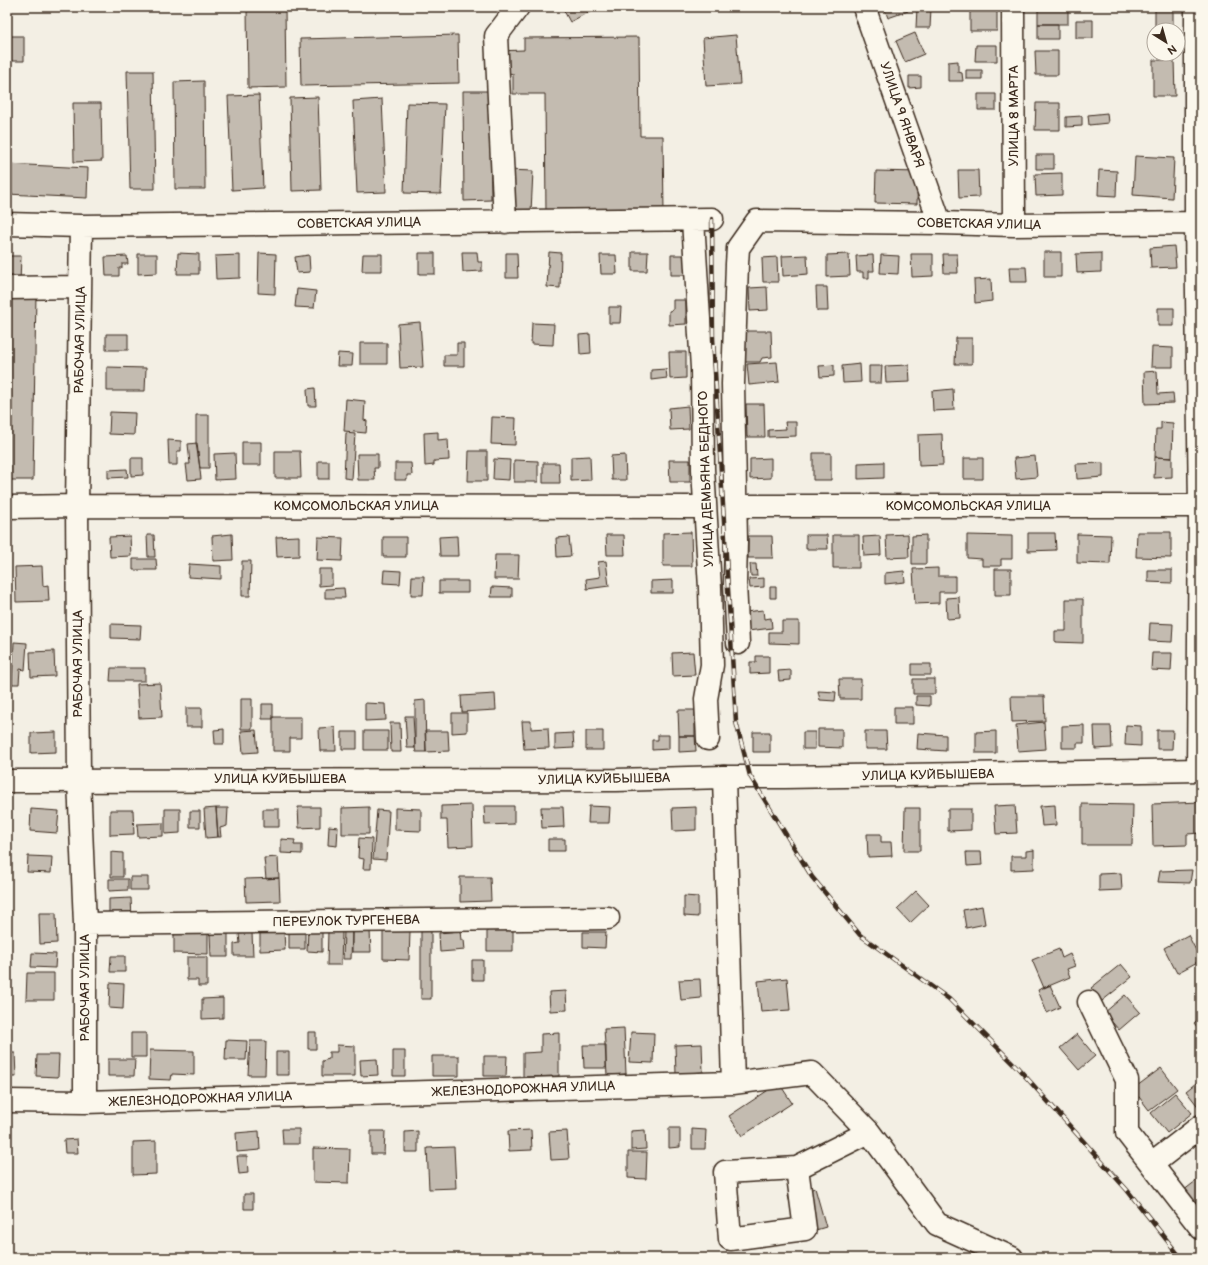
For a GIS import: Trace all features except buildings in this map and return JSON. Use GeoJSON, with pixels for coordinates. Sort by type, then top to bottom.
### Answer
{"type":"FeatureCollection","features":[{"type":"Feature","properties":{"kind":"street"},"geometry":{"type":"LineString","coordinates":[[505,222],[496,36],[518,7]]}},
{"type":"Feature","properties":{"kind":"street","name":"УЛИЦА 9 ЯНВАРЯ"},"geometry":{"type":"LineString","coordinates":[[864,7],[940,223]]}},
{"type":"Feature","properties":{"kind":"street","name":"УЛИЦА 8 МАРТА"},"geometry":{"type":"LineString","coordinates":[[1013,7],[1014,225]]}},
{"type":"Feature","properties":{"kind":"street"},"geometry":{"type":"LineString","coordinates":[[1196,7],[1201,506],[1200,770]]}},
{"type":"Feature","properties":{"kind":"street","name":"СОВЕТСКАЯ УЛИЦА"},"geometry":{"type":"LineString","coordinates":[[7,224],[81,226],[702,219]]}},
{"type":"Feature","properties":{"kind":"street","name":"УЛИЦА ДЕМЬЯНА БЕДНОГО"},"geometry":{"type":"LineString","coordinates":[[702,219],[703,469],[710,588],[712,665],[706,699],[708,738]]}},
{"type":"Feature","properties":{"kind":"street","name":"СОВЕТСКАЯ УЛИЦА"},"geometry":{"type":"LineString","coordinates":[[735,506],[734,384],[738,248],[757,221],[1014,225],[1198,223]]}},
{"type":"Feature","properties":{"kind":"street","name":"РАБОЧАЯ УЛИЦА"},"geometry":{"type":"LineString","coordinates":[[81,226],[77,506],[79,780],[85,924],[85,1102]]}},
{"type":"Feature","properties":{"kind":"street"},"geometry":{"type":"LineString","coordinates":[[7,288],[80,287]]}},
{"type":"Feature","properties":{"kind":"street"},"geometry":{"type":"LineString","coordinates":[[735,506],[735,584],[738,643]]}},
{"type":"Feature","properties":{"kind":"street","name":"КОМСОМОЛЬСКАЯ УЛИЦА"},"geometry":{"type":"LineString","coordinates":[[735,506],[1201,506]]}},
{"type":"Feature","properties":{"kind":"street","name":"КОМСОМОЛЬСКАЯ УЛИЦА"},"geometry":{"type":"LineString","coordinates":[[7,507],[705,507]]}},
{"type":"Feature","properties":{"kind":"street","name":"УЛИЦА КУЙБЫШЕВА"},"geometry":{"type":"LineString","coordinates":[[7,781],[616,780],[724,776],[800,777],[1200,770]]}},
{"type":"Feature","properties":{"kind":"street"},"geometry":{"type":"LineString","coordinates":[[724,776],[733,1083]]}},
{"type":"Feature","properties":{"kind":"street","name":"ПЕРЕУЛОК ТУРГЕНЕВА"},"geometry":{"type":"LineString","coordinates":[[85,924],[608,918]]}},
{"type":"Feature","properties":{"kind":"street"},"geometry":{"type":"LineString","coordinates":[[1089,1002],[1127,1080],[1127,1133],[1201,1228]]}},
{"type":"Feature","properties":{"kind":"street","name":"ЖЕЛЕЗНОДОРОЖНАЯ УЛИЦА"},"geometry":{"type":"LineString","coordinates":[[7,1102],[85,1102],[733,1083],[812,1073],[869,1132]]}},
{"type":"Feature","properties":{"kind":"street"},"geometry":{"type":"LineString","coordinates":[[1152,1164],[1201,1126]]}},
{"type":"Feature","properties":{"kind":"street"},"geometry":{"type":"LineString","coordinates":[[797,1168],[806,1229],[730,1239],[725,1172],[797,1168],[869,1132],[937,1224],[1012,1258]]}},
{"type":"Feature","properties":{"kind":"railway"},"geometry":{"type":"LineString","coordinates":[[712,219],[713,338],[736,722],[750,776],[812,877],[860,935],[949,999],[1017,1067],[1127,1190],[1181,1258]]}}]}
